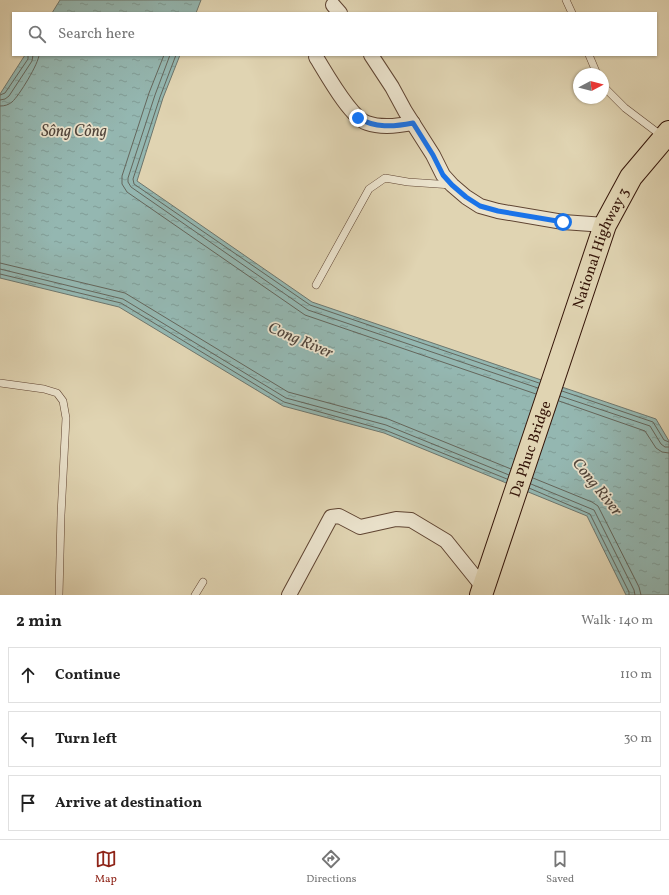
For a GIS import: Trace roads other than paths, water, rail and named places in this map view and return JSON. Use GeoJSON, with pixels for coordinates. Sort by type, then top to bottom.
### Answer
{"type":"FeatureCollection","features":[{"type":"Feature","properties":{"kind":"highway","name":"National Highway 3"},"geometry":{"type":"LineString","coordinates":[[554,377],[605,225],[631,177],[666,135]]}},
{"type":"Feature","properties":{"kind":"highway","name":"Da Phuc Bridge"},"geometry":{"type":"LineString","coordinates":[[482,591],[554,377]]}},
{"type":"Feature","properties":{"kind":"street"},"geometry":{"type":"LineString","coordinates":[[372,56],[433,155],[443,175],[466,197],[480,206],[498,211],[563,222],[605,225]]}},
{"type":"Feature","properties":{"kind":"street"},"geometry":{"type":"LineString","coordinates":[[316,57],[358,118],[366,123],[379,126],[397,126],[413,123]]}},
{"type":"Feature","properties":{"kind":"street"},"geometry":{"type":"LineString","coordinates":[[289,595],[332,517],[340,516],[360,527],[396,519],[410,520],[446,541],[482,591]]}},
{"type":"Feature","properties":{"kind":"lane"},"geometry":{"type":"LineString","coordinates":[[566,0],[572,12]]}},
{"type":"Feature","properties":{"kind":"lane"},"geometry":{"type":"LineString","coordinates":[[589,56],[594,68]]}},
{"type":"Feature","properties":{"kind":"lane"},"geometry":{"type":"LineString","coordinates":[[609,92],[625,108],[666,135]]}},
{"type":"Feature","properties":{"kind":"lane"},"geometry":{"type":"LineString","coordinates":[[316,285],[369,189],[385,178],[408,182],[452,185]]}},
{"type":"Feature","properties":{"kind":"lane"},"geometry":{"type":"LineString","coordinates":[[0,383],[44,389],[57,393],[63,401],[66,418],[59,595]]}},
{"type":"Feature","properties":{"kind":"lane"},"geometry":{"type":"LineString","coordinates":[[195,595],[203,582]]}},
{"type":"Feature","properties":{"kind":"water"},"geometry":{"type":"Polygon","coordinates":[[[60,0],[201,0],[196,12],[53,12],[60,0]]]}},
{"type":"Feature","properties":{"kind":"water","name":"Sông Công"},"geometry":{"type":"Polygon","coordinates":[[[24,56],[180,56],[163,98],[137,181],[312,302],[656,419],[669,441],[669,595],[626,595],[587,516],[384,433],[283,406],[119,307],[0,278],[0,94],[24,56]]]}},
{"type":"Feature","properties":{"kind":"water label","name":"Cong River"},"geometry":{"type":"Point","coordinates":[301,339]}},
{"type":"Feature","properties":{"kind":"water label","name":"Cong River"},"geometry":{"type":"Point","coordinates":[598,486]}}]}
